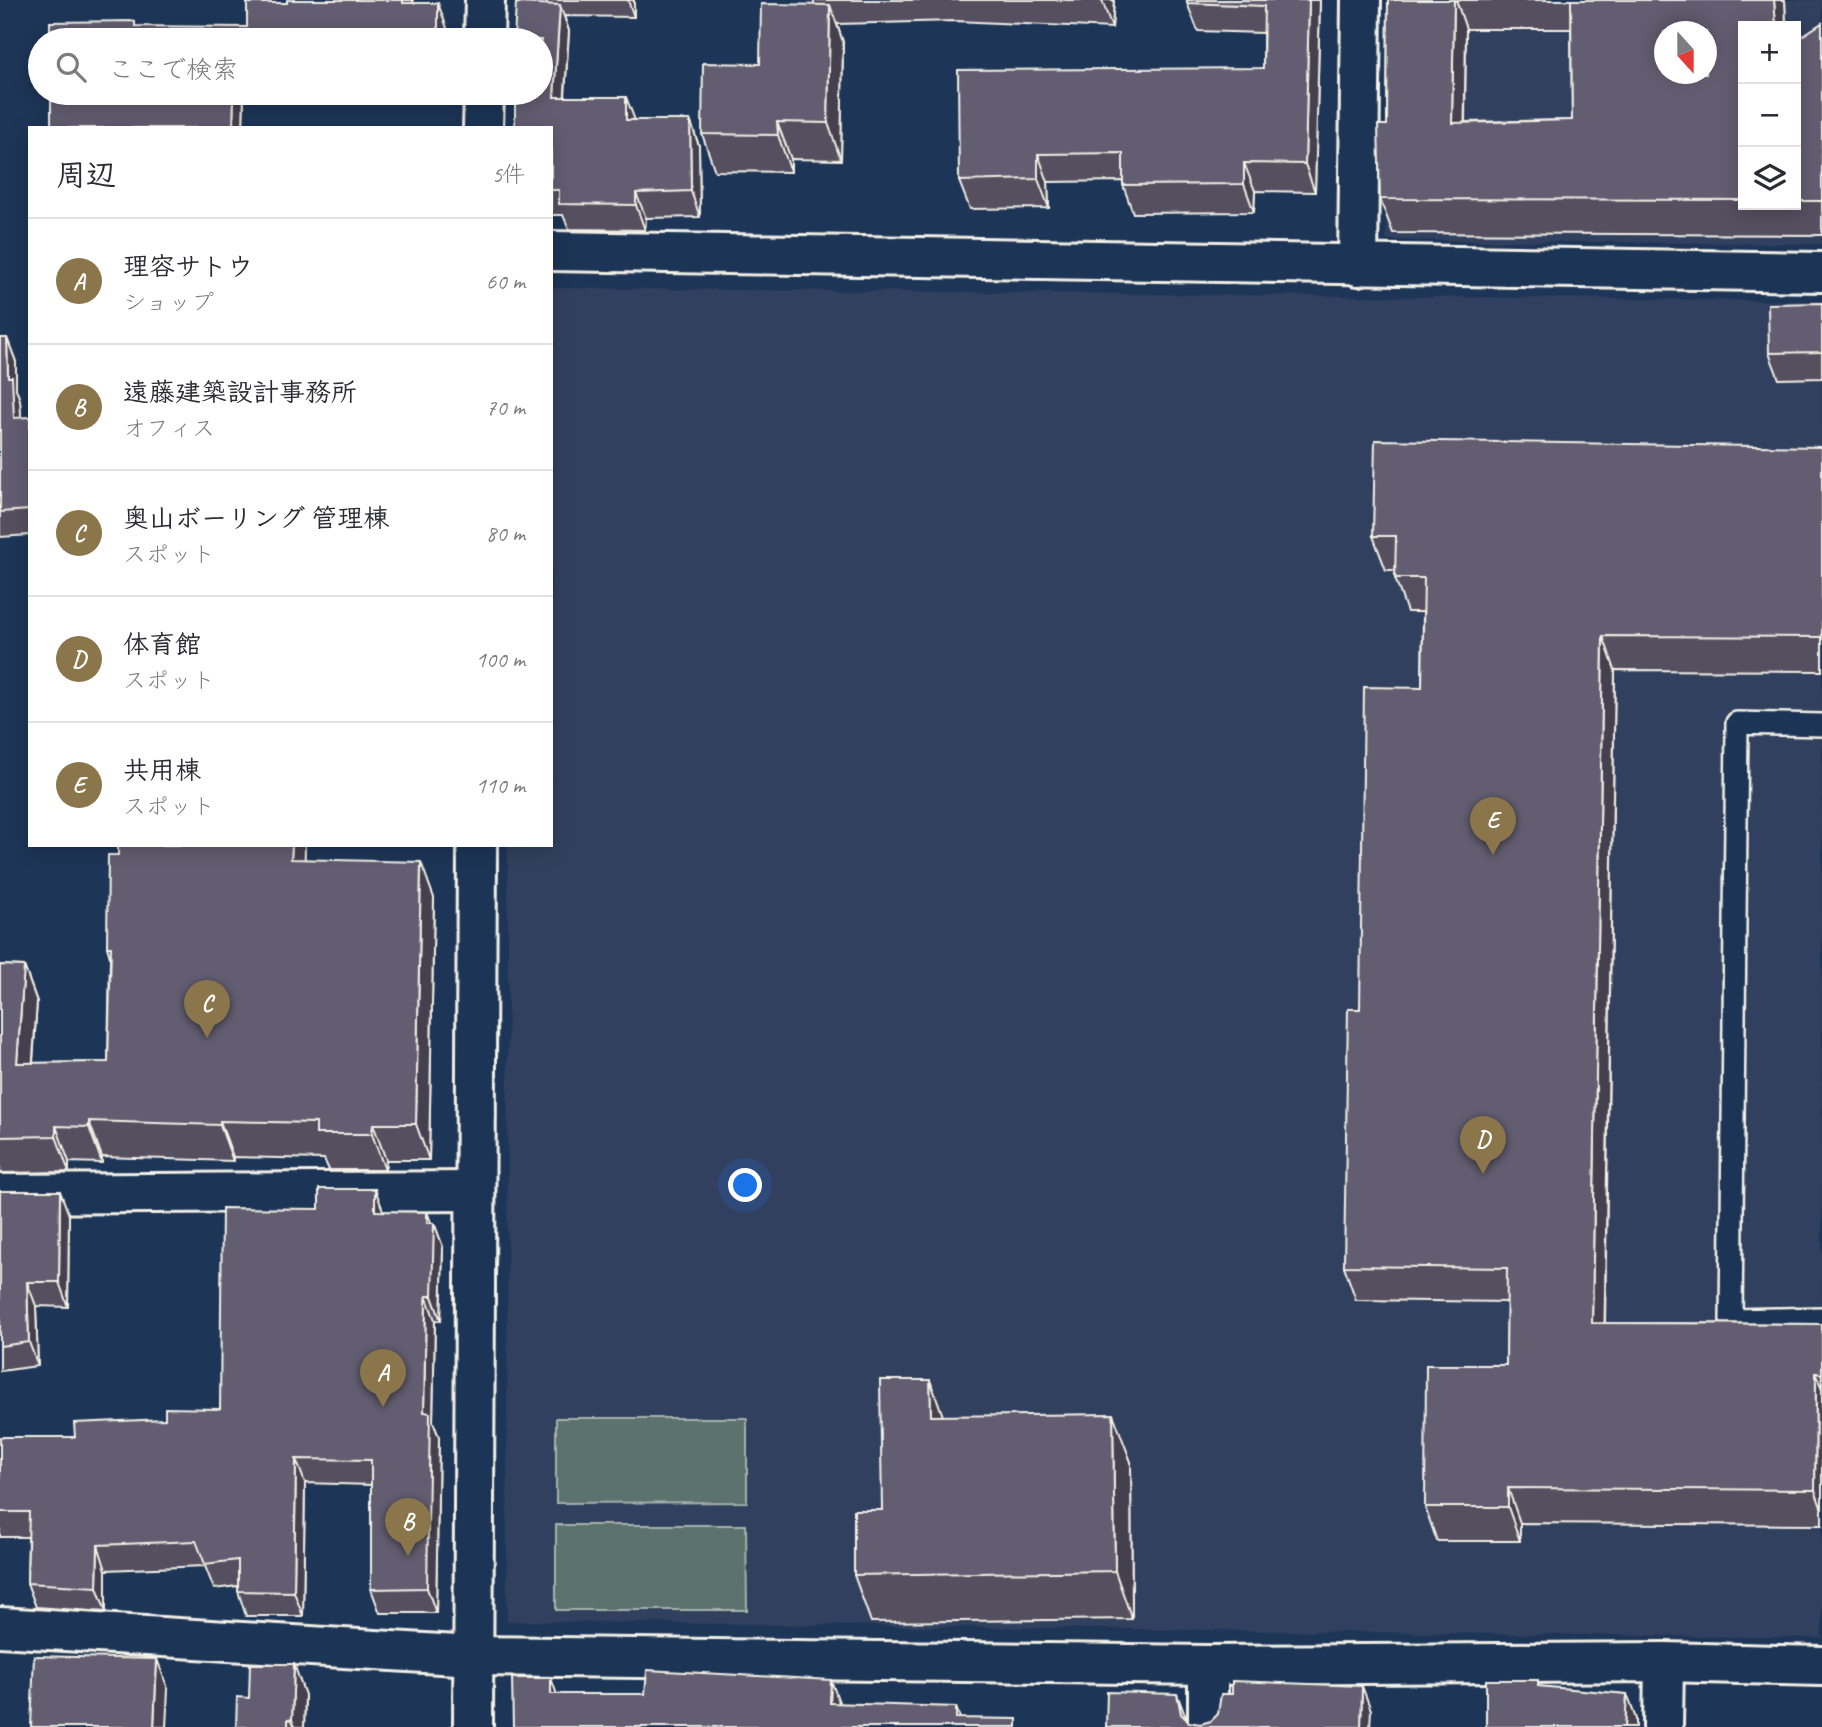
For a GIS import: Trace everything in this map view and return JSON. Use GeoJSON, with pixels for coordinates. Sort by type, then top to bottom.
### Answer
{"type":"FeatureCollection","features":[{"type":"Feature","properties":{"kind":"street"},"geometry":{"type":"LineString","coordinates":[[484,28],[485,0]]}},
{"type":"Feature","properties":{"kind":"street"},"geometry":{"type":"LineString","coordinates":[[1358,266],[1361,0]]}},
{"type":"Feature","properties":{"kind":"street"},"geometry":{"type":"LineString","coordinates":[[484,105],[484,126]]}},
{"type":"Feature","properties":{"kind":"street"},"geometry":{"type":"LineString","coordinates":[[553,251],[1822,272]]}},
{"type":"Feature","properties":{"kind":"street"},"geometry":{"type":"LineString","coordinates":[[473,1727],[477,847]]}},
{"type":"Feature","properties":{"kind":"street"},"geometry":{"type":"LineString","coordinates":[[0,1194],[474,1191]]}},
{"type":"Feature","properties":{"kind":"street"},"geometry":{"type":"LineString","coordinates":[[0,1626],[473,1656],[1208,1665],[1664,1662],[1822,1666]]}},
{"type":"Feature","properties":{"kind":"street"},"geometry":{"type":"LineString","coordinates":[[1663,1727],[1664,1662]]}},
{"type":"Feature","properties":{"kind":"street"},"geometry":{"type":"LineString","coordinates":[[1208,1665],[1208,1727]]}},
{"type":"Feature","properties":{"kind":"lane"},"geometry":{"type":"LineString","coordinates":[[1822,725],[1737,723],[1731,1320],[1822,1318]]}},
{"type":"Feature","properties":{"kind":"shaded area"},"geometry":{"type":"Polygon","coordinates":[[[1389,0],[1822,0],[1822,244],[1386,240],[1389,0]]]}},
{"type":"Feature","properties":{"kind":"shaded area"},"geometry":{"type":"Polygon","coordinates":[[[553,288],[1822,301],[1822,1638],[507,1621],[508,847],[553,847],[553,288]]]}},
{"type":"Feature","properties":{"kind":"green space"},"geometry":{"type":"Polygon","coordinates":[[[556,1418],[747,1418],[747,1502],[556,1503],[556,1418]]]}},
{"type":"Feature","properties":{"kind":"green space"},"geometry":{"type":"Polygon","coordinates":[[[556,1525],[746,1525],[747,1610],[556,1610],[556,1525]]]}},
{"type":"Feature","properties":{"kind":"building"},"geometry":{"type":"Polygon","coordinates":[[[287,0],[403,0],[403,3],[438,3],[438,28],[50,28],[50,22],[135,21],[135,26],[247,27],[247,3],[287,3],[287,0]]]}},
{"type":"Feature","properties":{"kind":"building"},"geometry":{"type":"Polygon","coordinates":[[[1187,0],[1309,0],[1305,164],[1244,163],[1244,184],[1123,185],[1123,153],[1038,154],[1038,179],[959,181],[958,70],[1263,68],[1264,6],[1187,3],[1187,0]]]}},
{"type":"Feature","properties":{"kind":"building"},"geometry":{"type":"Polygon","coordinates":[[[1388,0],[1454,0],[1452,123],[1572,120],[1571,0],[1774,0],[1776,21],[1738,21],[1738,200],[1380,199],[1378,125],[1387,125],[1388,0]]]}},
{"type":"Feature","properties":{"kind":"building"},"geometry":{"type":"Polygon","coordinates":[[[516,3],[560,5],[554,97],[626,97],[626,120],[690,120],[691,191],[636,193],[636,205],[559,204],[559,190],[553,190],[553,126],[515,126],[515,105],[553,105],[553,28],[515,28],[516,3]]]}},
{"type":"Feature","properties":{"kind":"building"},"geometry":{"type":"Polygon","coordinates":[[[761,4],[830,5],[828,123],[777,122],[778,135],[702,134],[703,63],[760,64],[761,4]]]}},
{"type":"Feature","properties":{"kind":"building"},"geometry":{"type":"Polygon","coordinates":[[[1822,23],[1822,201],[1801,201],[1801,37],[1822,23]]]}},
{"type":"Feature","properties":{"kind":"building"},"geometry":{"type":"Polygon","coordinates":[[[51,105],[234,105],[233,126],[51,126],[51,105]]]}},
{"type":"Feature","properties":{"kind":"building"},"geometry":{"type":"Polygon","coordinates":[[[1822,303],[1822,352],[1769,353],[1768,304],[1822,303]]]}},
{"type":"Feature","properties":{"kind":"building"},"geometry":{"type":"Polygon","coordinates":[[[0,338],[7,338],[8,377],[12,377],[14,418],[28,417],[28,510],[0,512],[0,338]]]}},
{"type":"Feature","properties":{"kind":"building"},"geometry":{"type":"Polygon","coordinates":[[[1375,440],[1822,447],[1822,637],[1603,636],[1592,1323],[1822,1324],[1822,1374],[1816,1373],[1815,1490],[1508,1488],[1508,1507],[1425,1507],[1426,1365],[1506,1365],[1507,1268],[1344,1266],[1348,1009],[1360,1009],[1364,687],[1422,688],[1424,578],[1395,578],[1396,536],[1373,536],[1375,440]]]}},
{"type":"Feature","properties":{"kind":"building"},"geometry":{"type":"Polygon","coordinates":[[[118,847],[292,847],[291,859],[421,862],[416,1124],[373,1124],[372,1134],[316,1134],[316,1123],[220,1121],[220,1125],[89,1121],[89,1127],[56,1126],[56,1136],[0,1137],[0,965],[24,966],[17,1063],[108,1062],[111,947],[107,947],[108,855],[118,855],[118,847]]]}},
{"type":"Feature","properties":{"kind":"building"},"geometry":{"type":"Polygon","coordinates":[[[319,1189],[375,1189],[375,1211],[427,1212],[427,1223],[434,1223],[432,1296],[426,1296],[424,1412],[430,1413],[427,1588],[371,1589],[371,1460],[296,1459],[294,1592],[238,1591],[238,1560],[205,1564],[196,1541],[98,1545],[97,1587],[27,1583],[29,1512],[0,1512],[0,1437],[75,1437],[74,1423],[165,1419],[165,1408],[220,1409],[222,1208],[319,1209],[319,1189]]]}},
{"type":"Feature","properties":{"kind":"building"},"geometry":{"type":"Polygon","coordinates":[[[0,1191],[60,1191],[59,1282],[27,1282],[29,1342],[0,1346],[0,1191]]]}},
{"type":"Feature","properties":{"kind":"building"},"geometry":{"type":"Polygon","coordinates":[[[880,1380],[930,1380],[931,1416],[1113,1414],[1115,1571],[854,1575],[854,1510],[882,1510],[880,1380]]]}},
{"type":"Feature","properties":{"kind":"building"},"geometry":{"type":"Polygon","coordinates":[[[34,1656],[157,1659],[154,1727],[31,1727],[34,1656]]]}},
{"type":"Feature","properties":{"kind":"building"},"geometry":{"type":"Polygon","coordinates":[[[250,1664],[294,1664],[292,1720],[288,1719],[288,1727],[236,1727],[237,1697],[249,1698],[250,1664]]]}},
{"type":"Feature","properties":{"kind":"building"},"geometry":{"type":"Polygon","coordinates":[[[647,1670],[831,1680],[830,1703],[956,1707],[956,1718],[1017,1719],[1017,1727],[513,1727],[512,1678],[551,1678],[551,1694],[645,1694],[647,1670]]]}},
{"type":"Feature","properties":{"kind":"building"},"geometry":{"type":"Polygon","coordinates":[[[1486,1680],[1538,1680],[1538,1686],[1627,1694],[1625,1727],[1486,1727],[1486,1680]]]}},
{"type":"Feature","properties":{"kind":"building"},"geometry":{"type":"Polygon","coordinates":[[[1232,1681],[1362,1686],[1361,1727],[1106,1727],[1107,1692],[1177,1694],[1181,1714],[1189,1722],[1200,1724],[1211,1721],[1218,1714],[1221,1694],[1232,1694],[1232,1681]]]}},
{"type":"Feature","properties":{"kind":"place","name":"共用棟"},"geometry":{"type":"Point","coordinates":[1493,855]}},
{"type":"Feature","properties":{"kind":"place","name":"奥山ボーリング 管理棟"},"geometry":{"type":"Point","coordinates":[207,1038]}},
{"type":"Feature","properties":{"kind":"place","name":"体育館"},"geometry":{"type":"Point","coordinates":[1483,1174]}},
{"type":"Feature","properties":{"kind":"place","name":"理容サトウ"},"geometry":{"type":"Point","coordinates":[383,1407]}},
{"type":"Feature","properties":{"kind":"place","name":"遠藤建築設計事務所"},"geometry":{"type":"Point","coordinates":[408,1556]}}]}
